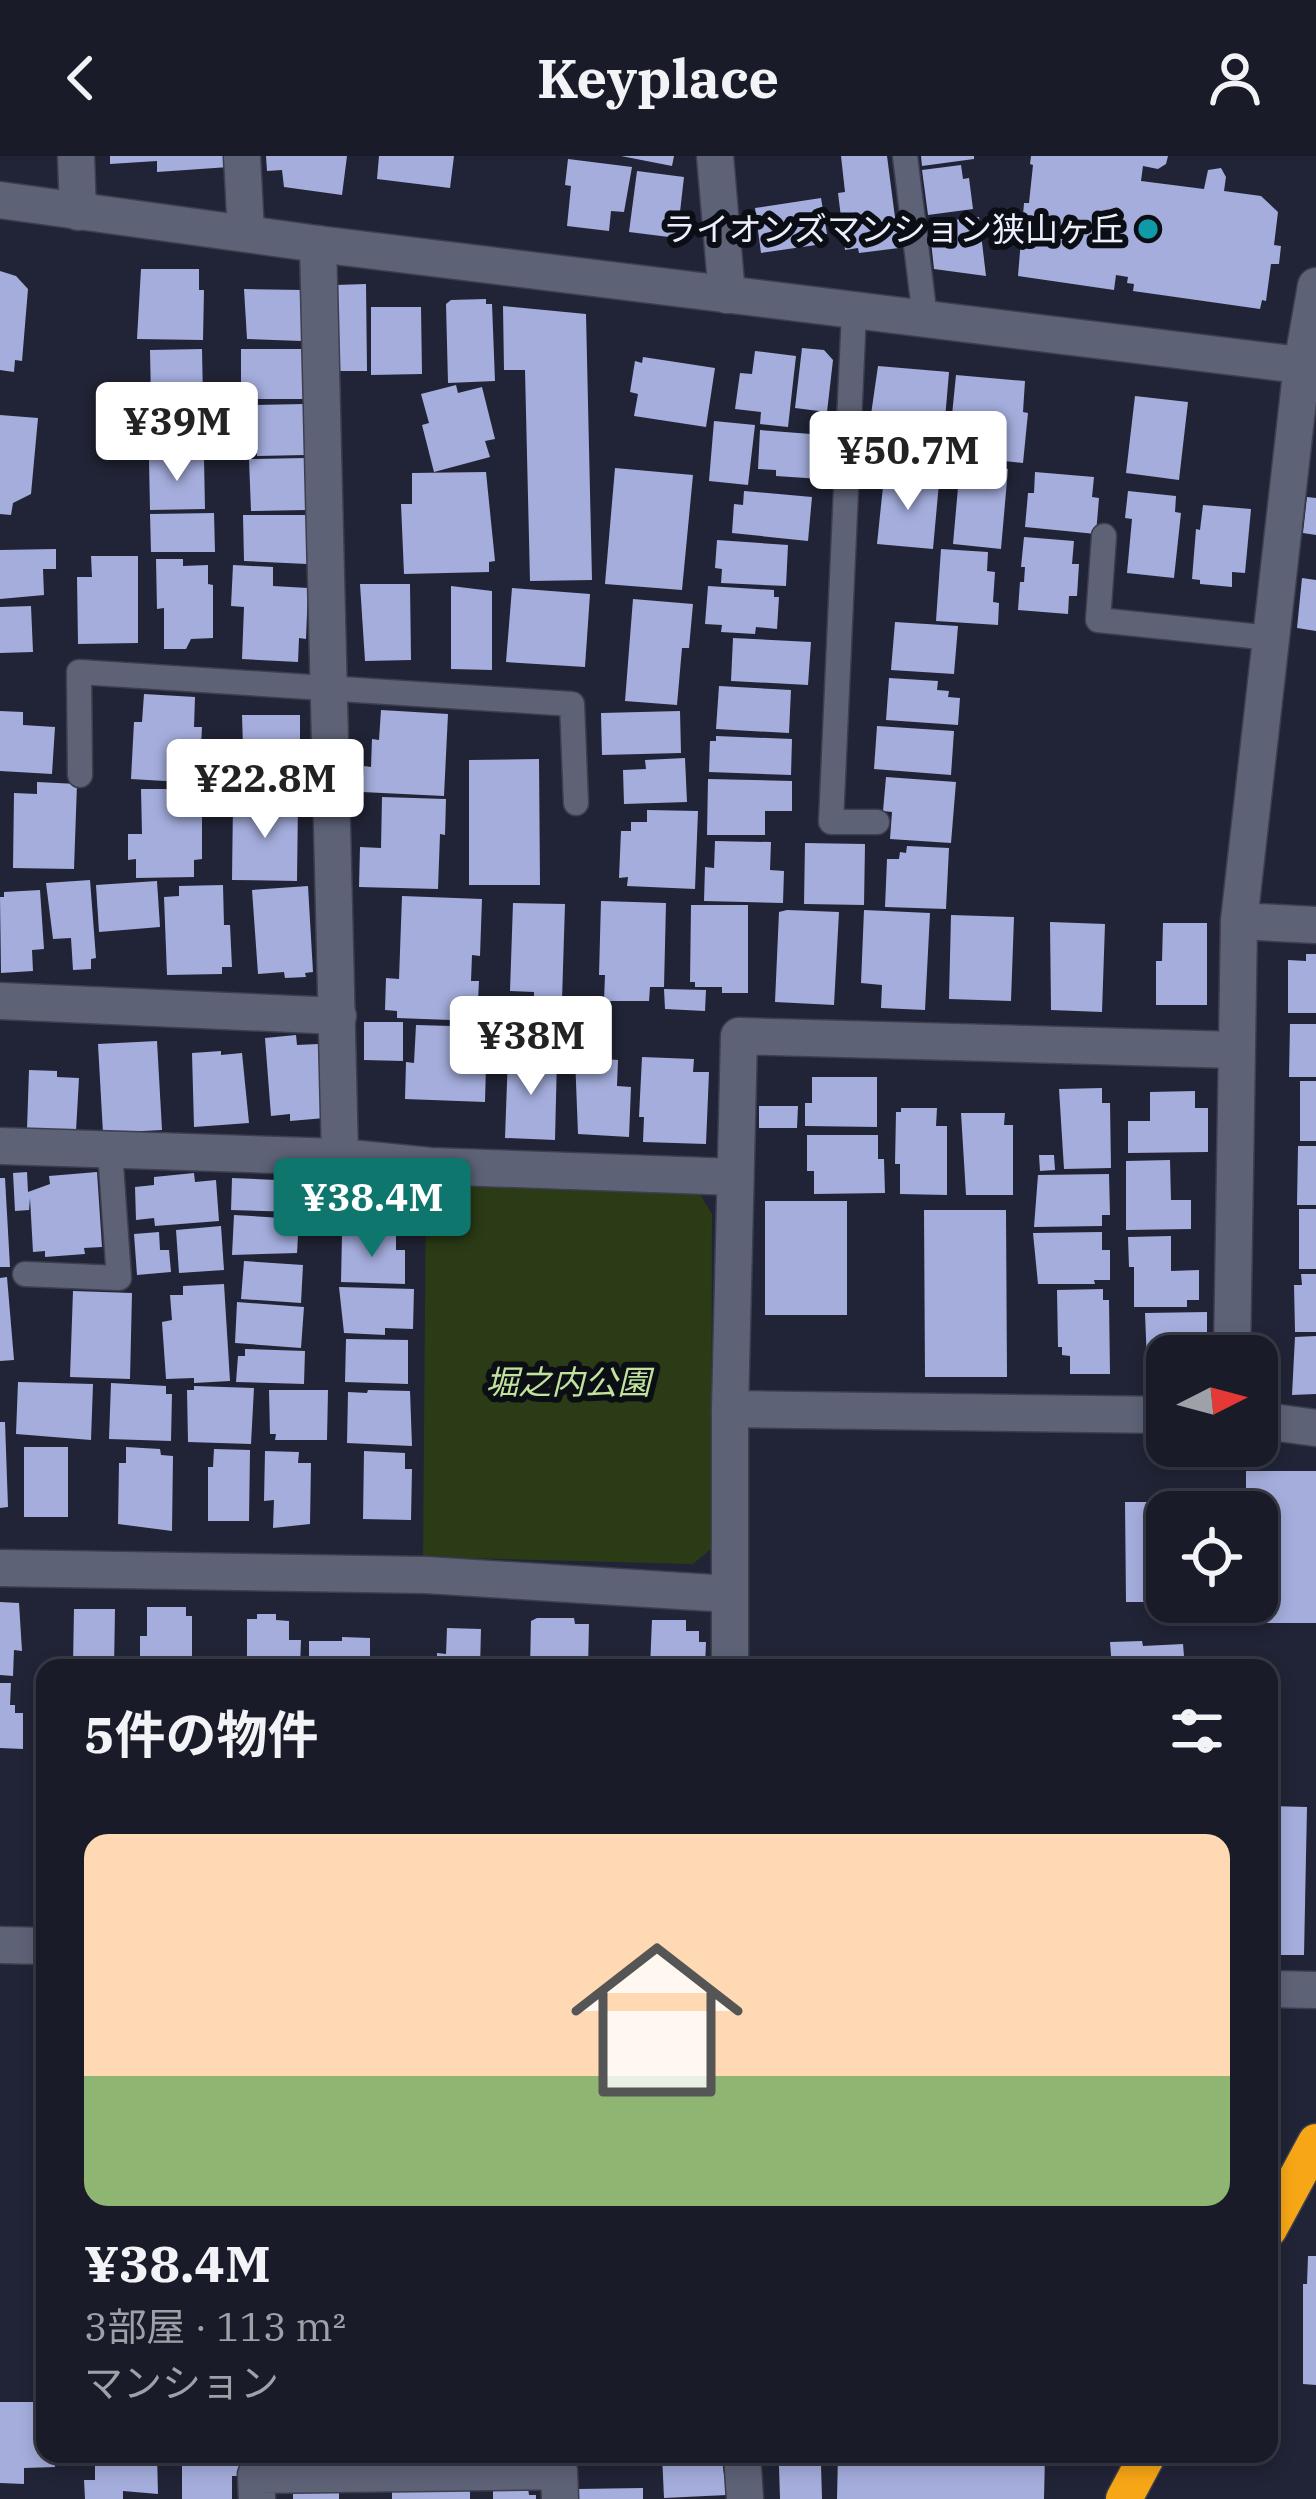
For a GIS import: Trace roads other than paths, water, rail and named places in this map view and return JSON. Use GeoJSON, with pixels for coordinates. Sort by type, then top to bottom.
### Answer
{"type":"FeatureCollection","features":[{"type":"Feature","properties":{"kind":"highway"},"geometry":{"type":"LineString","coordinates":[[1278,2212],[1316,2141]]}},
{"type":"Feature","properties":{"kind":"highway"},"geometry":{"type":"LineString","coordinates":[[1124,2499],[1143,2463]]}},
{"type":"Feature","properties":{"kind":"street"},"geometry":{"type":"LineString","coordinates":[[76,156],[78,212]]}},
{"type":"Feature","properties":{"kind":"street"},"geometry":{"type":"LineString","coordinates":[[242,156],[246,233]]}},
{"type":"Feature","properties":{"kind":"street"},"geometry":{"type":"LineString","coordinates":[[715,156],[727,295]]}},
{"type":"Feature","properties":{"kind":"street"},"geometry":{"type":"LineString","coordinates":[[0,200],[854,312],[1309,366]]}},
{"type":"Feature","properties":{"kind":"street"},"geometry":{"type":"LineString","coordinates":[[318,244],[340,1157]]}},
{"type":"Feature","properties":{"kind":"street"},"geometry":{"type":"LineString","coordinates":[[1232,1335],[1239,921],[1316,286]]}},
{"type":"Feature","properties":{"kind":"street"},"geometry":{"type":"LineString","coordinates":[[1239,921],[1316,925]]}},
{"type":"Feature","properties":{"kind":"street"},"geometry":{"type":"LineString","coordinates":[[0,1001],[338,1016]]}},
{"type":"Feature","properties":{"kind":"street"},"geometry":{"type":"LineString","coordinates":[[730,1659],[739,1036],[1236,1050]]}},
{"type":"Feature","properties":{"kind":"street"},"geometry":{"type":"LineString","coordinates":[[0,1146],[735,1177]]}},
{"type":"Feature","properties":{"kind":"street"},"geometry":{"type":"LineString","coordinates":[[730,1409],[1146,1415]]}},
{"type":"Feature","properties":{"kind":"street"},"geometry":{"type":"LineString","coordinates":[[1278,1423],[1316,1428]]}},
{"type":"Feature","properties":{"kind":"street"},"geometry":{"type":"LineString","coordinates":[[0,1568],[426,1575],[729,1594]]}},
{"type":"Feature","properties":{"kind":"street"},"geometry":{"type":"LineString","coordinates":[[0,1945],[36,1946]]}},
{"type":"Feature","properties":{"kind":"street"},"geometry":{"type":"LineString","coordinates":[[1278,1989],[1316,1990]]}},
{"type":"Feature","properties":{"kind":"street"},"geometry":{"type":"LineString","coordinates":[[743,2463],[745,2499]]}},
{"type":"Feature","properties":{"kind":"street"},"geometry":{"type":"LineString","coordinates":[[257,2499],[256,2475],[559,2471],[560,2499]]}},
{"type":"Feature","properties":{"kind":"lane"},"geometry":{"type":"LineString","coordinates":[[905,156],[925,318]]}},
{"type":"Feature","properties":{"kind":"lane"},"geometry":{"type":"LineString","coordinates":[[854,312],[831,822],[877,822]]}},
{"type":"Feature","properties":{"kind":"lane"},"geometry":{"type":"LineString","coordinates":[[1104,536],[1098,620],[1271,638]]}},
{"type":"Feature","properties":{"kind":"lane"},"geometry":{"type":"LineString","coordinates":[[80,775],[79,672],[331,686],[572,704],[576,803]]}},
{"type":"Feature","properties":{"kind":"lane"},"geometry":{"type":"LineString","coordinates":[[25,1274],[119,1278],[110,1151]]}},
{"type":"Feature","properties":{"kind":"place","name":"ライオンズマンション狭山ヶ丘"},"geometry":{"type":"Point","coordinates":[1148,229]}},
{"type":"Feature","properties":{"kind":"park label","name":"堀之内公園"},"geometry":{"type":"Point","coordinates":[568,1382]}}]}
